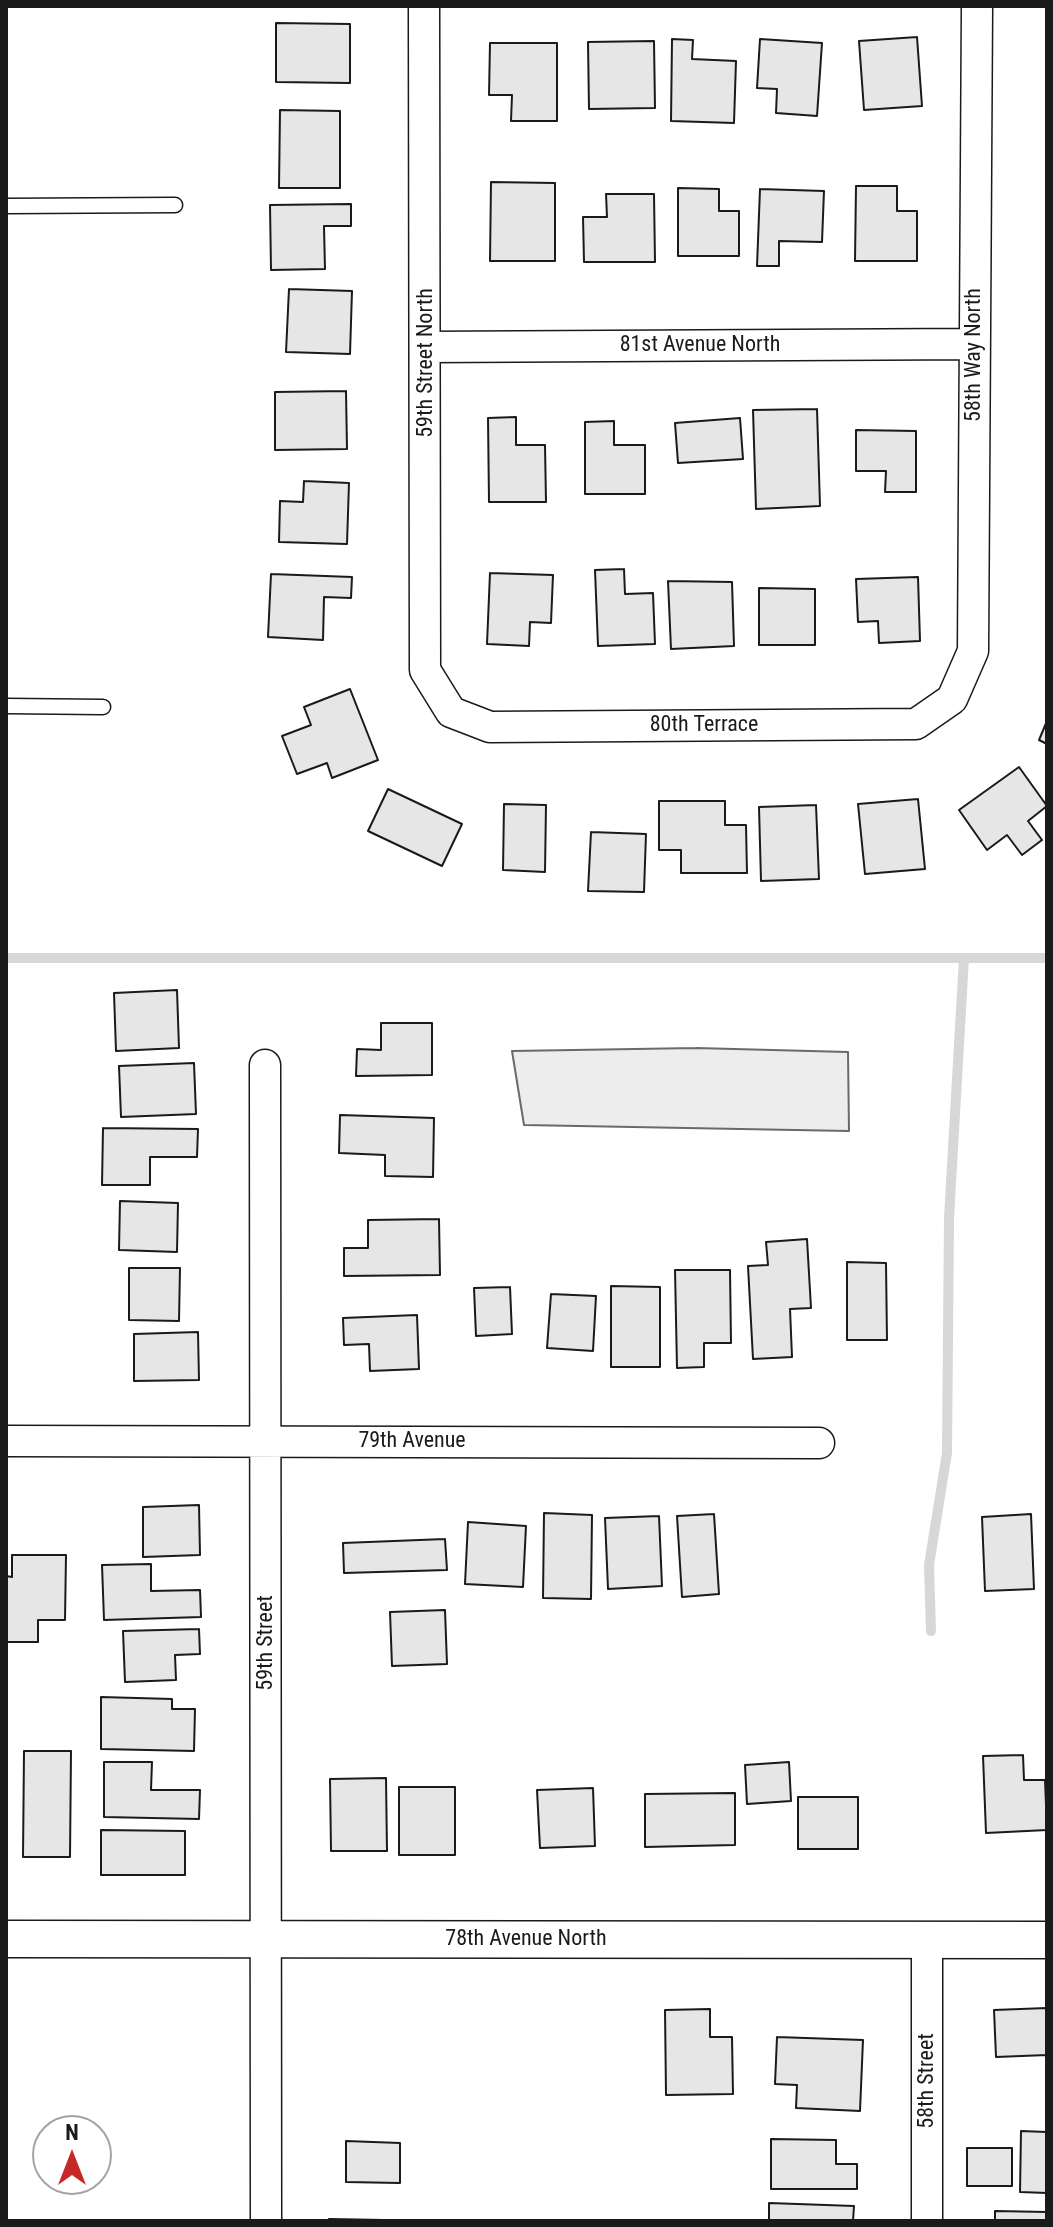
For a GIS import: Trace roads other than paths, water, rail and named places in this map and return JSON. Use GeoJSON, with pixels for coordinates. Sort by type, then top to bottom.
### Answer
{"type":"FeatureCollection","features":[{"type":"Feature","properties":{"kind":"street","name":"59th Street North"},"geometry":{"type":"LineString","coordinates":[[424,6],[427,347],[425,670],[451,712]]}},
{"type":"Feature","properties":{"kind":"street","name":"58th Way North"},"geometry":{"type":"LineString","coordinates":[[952,699],[973,651],[977,6]]}},
{"type":"Feature","properties":{"kind":"street","name":"81st Avenue North"},"geometry":{"type":"LineString","coordinates":[[427,347],[973,344]]}},
{"type":"Feature","properties":{"kind":"street","name":"80th Terrace"},"geometry":{"type":"LineString","coordinates":[[451,712],[490,727],[916,724],[952,699]]}},
{"type":"Feature","properties":{"kind":"street","name":"59th Street"},"geometry":{"type":"LineString","coordinates":[[265,1065],[266,2221]]}},
{"type":"Feature","properties":{"kind":"street","name":"79th Avenue"},"geometry":{"type":"LineString","coordinates":[[6,1441],[819,1443]]}},
{"type":"Feature","properties":{"kind":"street","name":"78th Avenue North"},"geometry":{"type":"LineString","coordinates":[[6,1939],[1047,1940]]}},
{"type":"Feature","properties":{"kind":"street","name":"58th Street"},"geometry":{"type":"LineString","coordinates":[[927,1940],[927,2221]]}},
{"type":"Feature","properties":{"kind":"lane"},"geometry":{"type":"LineString","coordinates":[[6,206],[175,205]]}},
{"type":"Feature","properties":{"kind":"lane"},"geometry":{"type":"LineString","coordinates":[[6,706],[103,707]]}},
{"type":"Feature","properties":{"kind":"waterway"},"geometry":{"type":"LineString","coordinates":[[6,958],[1047,958]]}},
{"type":"Feature","properties":{"kind":"waterway"},"geometry":{"type":"LineString","coordinates":[[931,1631],[929,1565],[947,1453],[949,1218],[964,958]]}}]}
